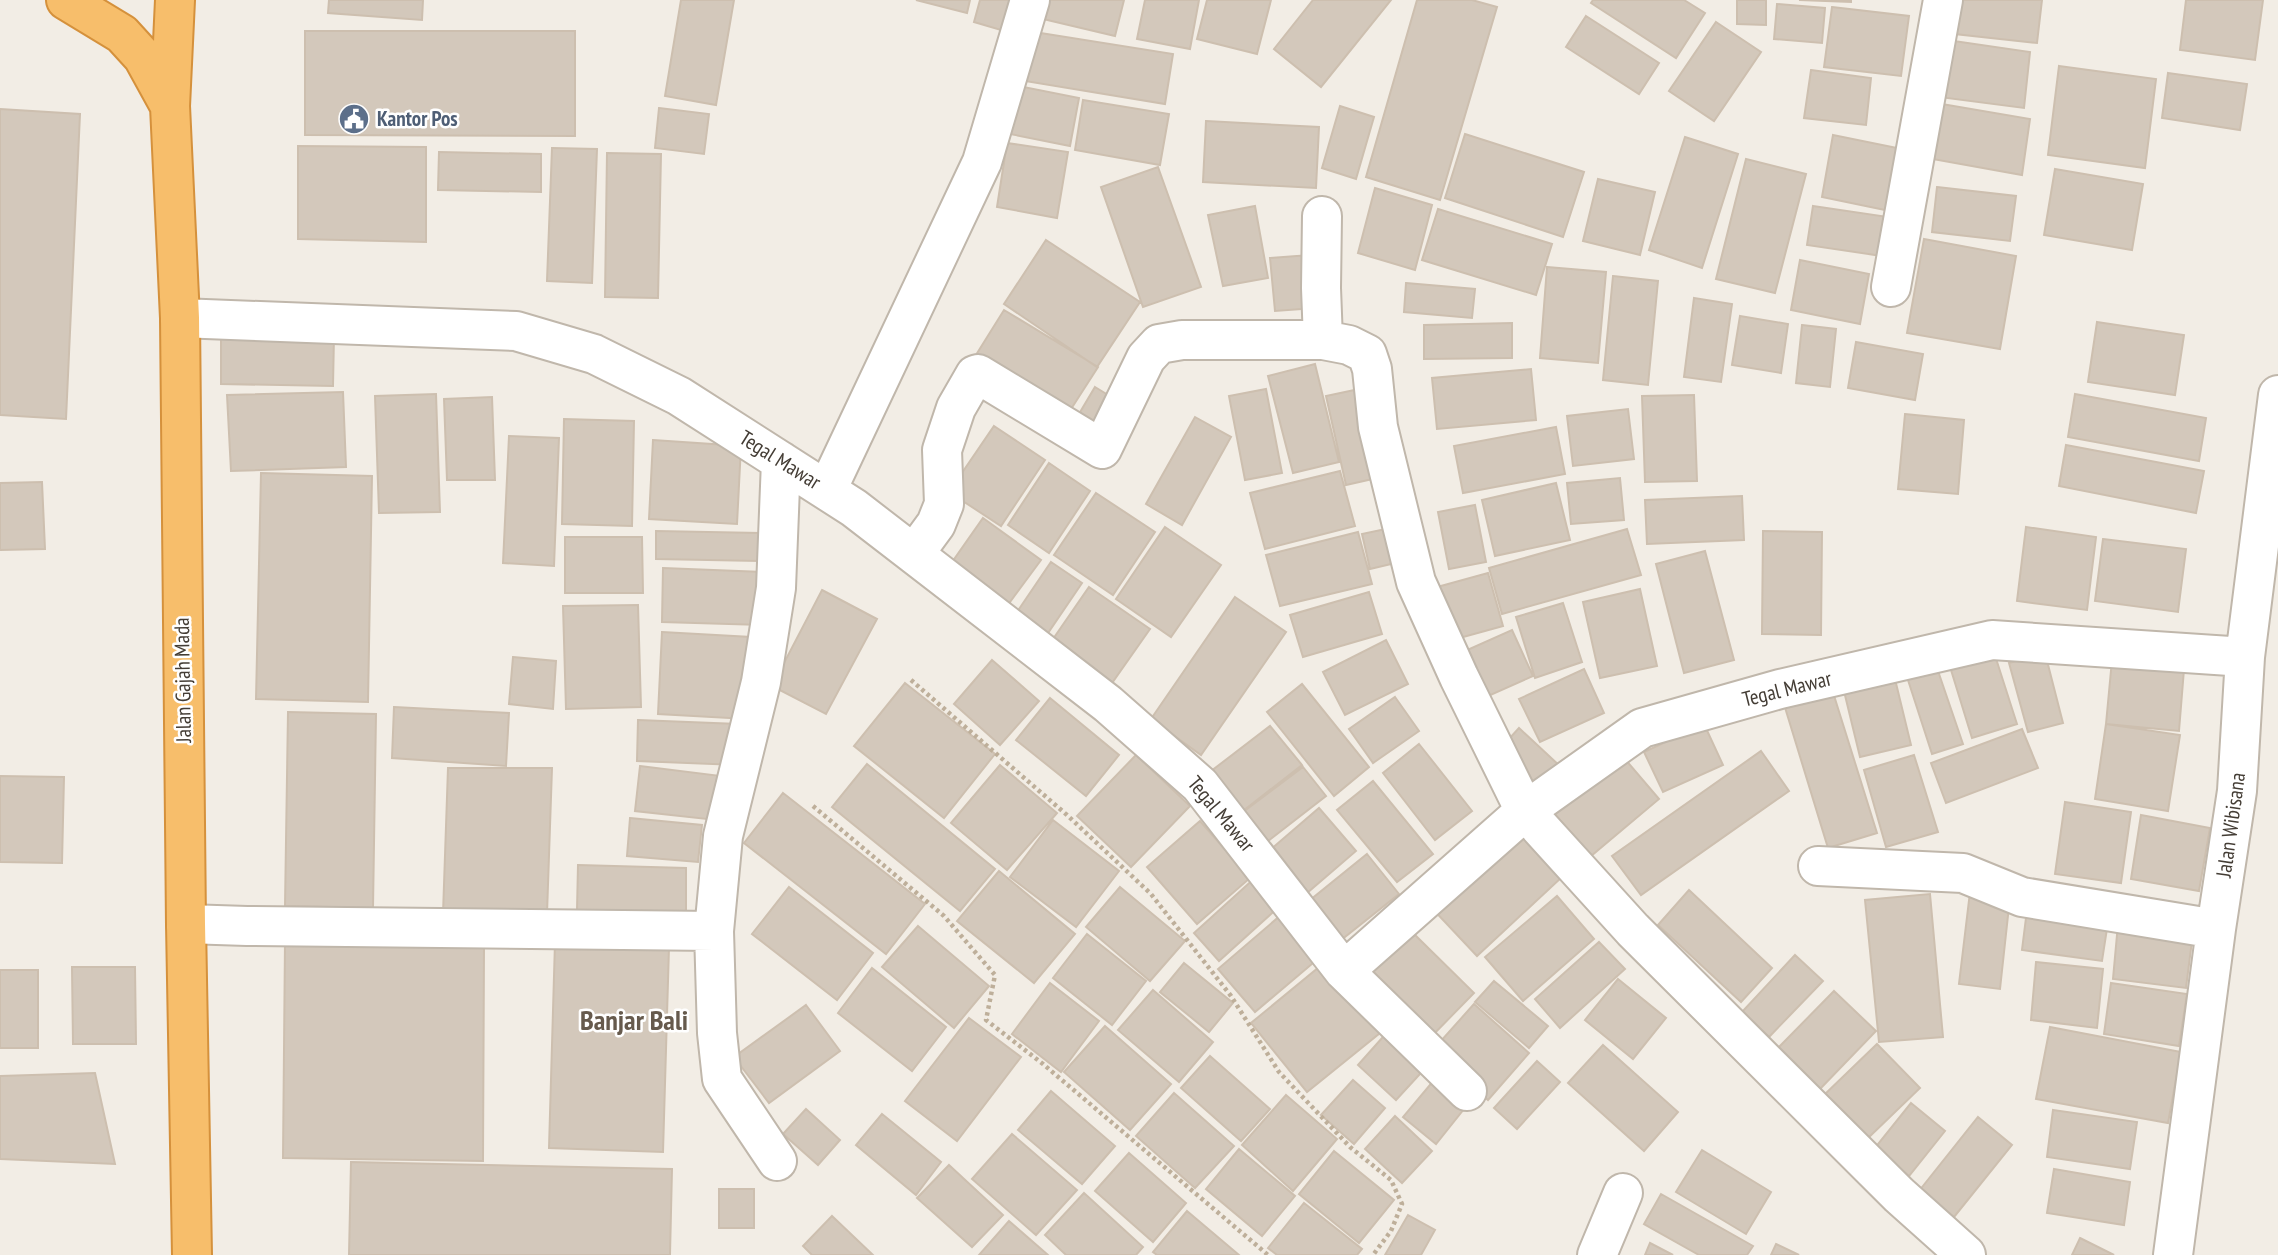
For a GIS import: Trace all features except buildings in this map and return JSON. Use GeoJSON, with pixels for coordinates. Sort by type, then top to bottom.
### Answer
{"type":"FeatureCollection","features":[{"type":"Feature","properties":{"kind":"highway"},"geometry":{"type":"LineString","coordinates":[[66,0],[122,34],[143,57],[170,106]]}},
{"type":"Feature","properties":{"kind":"highway","name":"Jalan Gajah Mada"},"geometry":{"type":"LineString","coordinates":[[174,0],[170,106],[180,318],[192,1255]]}},
{"type":"Feature","properties":{"kind":"street"},"geometry":{"type":"LineString","coordinates":[[827,490],[982,162],[1030,0]]}},
{"type":"Feature","properties":{"kind":"street"},"geometry":{"type":"LineString","coordinates":[[1891,287],[1943,0]]}},
{"type":"Feature","properties":{"kind":"street"},"geometry":{"type":"LineString","coordinates":[[1322,216],[1323,340]]}},
{"type":"Feature","properties":{"kind":"street","name":"Tegal Mawar"},"geometry":{"type":"LineString","coordinates":[[180,318],[516,331],[594,354],[679,396],[827,490],[1108,704],[1200,785],[1344,971],[1525,811],[1642,728],[1780,689],[1992,640],[2245,657]]}},
{"type":"Feature","properties":{"kind":"street"},"geometry":{"type":"LineString","coordinates":[[914,554],[936,524],[944,504],[942,450],[956,408],[975,375],[1102,449],[1146,358],[1159,344],[1182,340],[1323,340],[1349,345],[1367,354],[1372,369],[1378,427],[1416,582],[1525,811],[1643,940],[1899,1195],[1966,1255]]}},
{"type":"Feature","properties":{"kind":"street","name":"Jalan Wibisana"},"geometry":{"type":"LineString","coordinates":[[2173,1255],[2237,791],[2245,657],[2278,395]]}},
{"type":"Feature","properties":{"kind":"street"},"geometry":{"type":"LineString","coordinates":[[777,1161],[722,1079],[717,1033],[714,931],[723,836],[761,682],[776,588],[781,461]]}},
{"type":"Feature","properties":{"kind":"street"},"geometry":{"type":"LineString","coordinates":[[1818,866],[1963,873],[2022,897],[2216,929]]}},
{"type":"Feature","properties":{"kind":"street"},"geometry":{"type":"LineString","coordinates":[[186,924],[714,931]]}},
{"type":"Feature","properties":{"kind":"street"},"geometry":{"type":"LineString","coordinates":[[1344,971],[1467,1091]]}},
{"type":"Feature","properties":{"kind":"street"},"geometry":{"type":"LineString","coordinates":[[1597,1255],[1623,1193]]}},
{"type":"Feature","properties":{"kind":"path"},"geometry":{"type":"LineString","coordinates":[[911,680],[1067,815],[1151,894],[1231,996],[1279,1072],[1350,1147],[1391,1180],[1402,1204],[1391,1231],[1373,1255]]}},
{"type":"Feature","properties":{"kind":"path"},"geometry":{"type":"LineString","coordinates":[[813,806],[944,916],[995,975],[986,1020],[1053,1073],[1268,1255]]}},
{"type":"Feature","properties":{"kind":"place","name":"Kantor Pos"},"geometry":{"type":"Point","coordinates":[354,119]}},
{"type":"Feature","properties":{"kind":"district","name":"Banjar Bali"},"geometry":{"type":"Point","coordinates":[634,1020]}}]}
